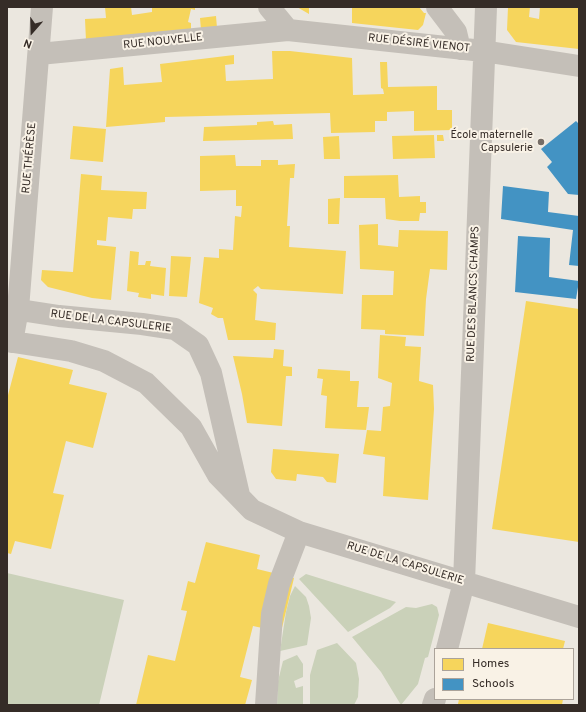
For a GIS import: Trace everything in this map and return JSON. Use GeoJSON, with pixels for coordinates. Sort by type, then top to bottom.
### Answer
{"type":"FeatureCollection","features":[{"type":"Feature","properties":{"kind":"street","name":"RUE THÉRÈSE"},"geometry":{"type":"LineString","coordinates":[[10,342],[12,309],[39,54],[42,7]]}},
{"type":"Feature","properties":{"kind":"street"},"geometry":{"type":"LineString","coordinates":[[269,7],[288,30]]}},
{"type":"Feature","properties":{"kind":"street"},"geometry":{"type":"LineString","coordinates":[[437,7],[456,32],[460,49]]}},
{"type":"Feature","properties":{"kind":"street","name":"RUE DES BLANCS CHAMPS"},"geometry":{"type":"LineString","coordinates":[[447,648],[464,582],[483,51],[486,7]]}},
{"type":"Feature","properties":{"kind":"street","name":"RUE NOUVELLE"},"geometry":{"type":"LineString","coordinates":[[39,54],[288,30]]}},
{"type":"Feature","properties":{"kind":"street","name":"RUE DÉSIRÉ VIENOT"},"geometry":{"type":"LineString","coordinates":[[288,30],[483,51],[579,66]]}},
{"type":"Feature","properties":{"kind":"street","name":"RUE DE LA CAPSULERIE"},"geometry":{"type":"LineString","coordinates":[[12,309],[59,316],[142,324],[175,329],[198,345],[211,373],[239,496]]}},
{"type":"Feature","properties":{"kind":"street","name":"RUE DE LA CAPSULERIE"},"geometry":{"type":"LineString","coordinates":[[10,342],[71,351],[104,361],[146,384],[191,427],[218,475],[252,510],[299,532],[579,617]]}},
{"type":"Feature","properties":{"kind":"street"},"geometry":{"type":"LineString","coordinates":[[266,705],[272,614],[279,584],[299,532]]}},
{"type":"Feature","properties":{"kind":"green space"},"geometry":{"type":"Polygon","coordinates":[[[7,573],[124,600],[99,705],[7,705],[7,573]]]}},
{"type":"Feature","properties":{"kind":"green space"},"geometry":{"type":"Polygon","coordinates":[[[306,574],[396,602],[390,608],[348,632],[299,579],[306,574]]]}},
{"type":"Feature","properties":{"kind":"green space"},"geometry":{"type":"Polygon","coordinates":[[[295,586],[306,597],[309,606],[311,618],[307,645],[280,651],[286,612],[290,596],[295,586]]]}},
{"type":"Feature","properties":{"kind":"green space"},"geometry":{"type":"Polygon","coordinates":[[[432,604],[437,607],[439,615],[428,657],[425,658],[418,684],[401,705],[381,672],[352,637],[406,607],[416,608],[432,604]]]}},
{"type":"Feature","properties":{"kind":"green space"},"geometry":{"type":"Polygon","coordinates":[[[337,643],[356,663],[359,679],[358,697],[354,705],[310,705],[310,675],[317,650],[337,643]]]}},
{"type":"Feature","properties":{"kind":"green space"},"geometry":{"type":"Polygon","coordinates":[[[297,655],[303,664],[303,677],[294,681],[296,688],[303,686],[303,705],[277,705],[278,681],[283,661],[297,655]]]}},
{"type":"Feature","properties":{"kind":"building: Homes"},"geometry":{"type":"Polygon","coordinates":[[[105,7],[131,7],[132,15],[152,12],[152,7],[195,7],[195,10],[191,9],[188,22],[191,23],[191,31],[86,41],[85,19],[106,18],[105,7]]]}},
{"type":"Feature","properties":{"kind":"building: Homes"},"geometry":{"type":"Polygon","coordinates":[[[297,7],[309,7],[309,14],[297,7]]]}},
{"type":"Feature","properties":{"kind":"building: Homes"},"geometry":{"type":"Polygon","coordinates":[[[352,7],[419,7],[424,13],[426,13],[423,25],[418,30],[352,23],[352,7]]]}},
{"type":"Feature","properties":{"kind":"building: Homes"},"geometry":{"type":"Polygon","coordinates":[[[508,7],[530,7],[529,17],[539,19],[540,7],[579,7],[579,49],[516,42],[507,30],[508,7]]]}},
{"type":"Feature","properties":{"kind":"building: Homes"},"geometry":{"type":"Polygon","coordinates":[[[216,16],[217,28],[201,30],[200,18],[216,16]]]}},
{"type":"Feature","properties":{"kind":"building: Homes"},"geometry":{"type":"Polygon","coordinates":[[[272,51],[290,51],[352,58],[353,95],[384,94],[383,89],[381,88],[380,62],[387,62],[388,87],[437,86],[437,110],[452,110],[452,130],[414,131],[414,111],[387,112],[387,121],[375,121],[375,132],[331,133],[330,113],[165,117],[165,122],[106,127],[110,69],[123,67],[124,85],[162,82],[160,64],[234,55],[234,64],[225,65],[226,81],[273,79],[272,51]]]}},
{"type":"Feature","properties":{"kind":"building: Homes"},"geometry":{"type":"Polygon","coordinates":[[[273,121],[274,125],[292,124],[293,139],[203,141],[204,127],[257,125],[257,122],[273,121]]]}},
{"type":"Feature","properties":{"kind":"building: Homes"},"geometry":{"type":"Polygon","coordinates":[[[73,126],[106,129],[103,162],[70,159],[73,126]]]}},
{"type":"Feature","properties":{"kind":"building: Homes"},"geometry":{"type":"Polygon","coordinates":[[[434,135],[435,158],[393,159],[392,136],[434,135]]]}},
{"type":"Feature","properties":{"kind":"building: Homes"},"geometry":{"type":"Polygon","coordinates":[[[437,135],[443,135],[444,141],[437,141],[437,135]]]}},
{"type":"Feature","properties":{"kind":"building: Homes"},"geometry":{"type":"Polygon","coordinates":[[[339,136],[340,159],[324,159],[323,137],[339,136]]]}},
{"type":"Feature","properties":{"kind":"building: Homes"},"geometry":{"type":"Polygon","coordinates":[[[235,155],[236,166],[261,166],[261,160],[278,160],[278,165],[295,164],[294,178],[290,178],[287,226],[290,226],[289,247],[346,251],[343,294],[261,289],[258,286],[253,290],[257,294],[255,320],[276,323],[275,340],[228,340],[223,318],[218,318],[211,314],[213,308],[199,303],[204,257],[219,258],[219,249],[233,250],[235,216],[241,217],[242,206],[236,206],[236,190],[200,191],[200,156],[235,155]]]}},
{"type":"Feature","properties":{"kind":"building: Homes"},"geometry":{"type":"Polygon","coordinates":[[[81,174],[102,176],[101,190],[147,192],[146,209],[133,209],[132,219],[108,217],[106,241],[97,240],[97,245],[116,247],[111,300],[92,298],[48,287],[41,280],[42,270],[73,272],[81,174]]]}},
{"type":"Feature","properties":{"kind":"building: Homes"},"geometry":{"type":"Polygon","coordinates":[[[398,175],[399,197],[420,196],[420,202],[426,202],[426,213],[420,213],[419,221],[386,219],[385,198],[344,198],[344,176],[398,175]]]}},
{"type":"Feature","properties":{"kind":"building: Homes"},"geometry":{"type":"Polygon","coordinates":[[[340,198],[339,224],[328,224],[328,199],[340,198]]]}},
{"type":"Feature","properties":{"kind":"building: Homes"},"geometry":{"type":"Polygon","coordinates":[[[378,224],[378,245],[398,247],[399,230],[448,231],[447,270],[430,269],[426,299],[424,336],[385,334],[385,330],[361,329],[362,295],[393,295],[394,271],[360,269],[359,225],[378,224]]]}},
{"type":"Feature","properties":{"kind":"building: Homes"},"geometry":{"type":"Polygon","coordinates":[[[130,251],[139,252],[138,265],[145,265],[146,261],[151,261],[150,266],[166,268],[164,296],[151,294],[151,299],[138,297],[139,293],[127,291],[130,251]]]}},
{"type":"Feature","properties":{"kind":"building: Homes"},"geometry":{"type":"Polygon","coordinates":[[[171,256],[191,257],[187,297],[169,296],[171,256]]]}},
{"type":"Feature","properties":{"kind":"building: Homes"},"geometry":{"type":"Polygon","coordinates":[[[526,301],[579,309],[579,542],[492,529],[526,301]]]}},
{"type":"Feature","properties":{"kind":"building: Homes"},"geometry":{"type":"Polygon","coordinates":[[[380,335],[406,337],[405,346],[421,347],[419,381],[433,385],[434,409],[428,500],[383,496],[385,457],[363,454],[367,430],[381,431],[383,407],[390,406],[392,383],[378,378],[380,335]]]}},
{"type":"Feature","properties":{"kind":"building: Homes"},"geometry":{"type":"Polygon","coordinates":[[[274,349],[284,350],[283,366],[292,367],[292,376],[286,376],[282,426],[247,423],[233,356],[273,358],[274,349]]]}},
{"type":"Feature","properties":{"kind":"building: Homes"},"geometry":{"type":"Polygon","coordinates":[[[18,357],[73,370],[69,384],[107,393],[93,448],[66,441],[53,493],[64,495],[51,549],[15,541],[11,554],[7,553],[7,399],[18,357]]]}},
{"type":"Feature","properties":{"kind":"building: Homes"},"geometry":{"type":"Polygon","coordinates":[[[318,369],[350,371],[350,381],[359,381],[357,407],[369,407],[366,430],[325,428],[327,396],[321,395],[323,379],[317,378],[318,369]]]}},
{"type":"Feature","properties":{"kind":"building: Homes"},"geometry":{"type":"Polygon","coordinates":[[[273,449],[339,454],[336,483],[327,482],[323,477],[297,474],[296,481],[276,479],[271,472],[273,449]]]}},
{"type":"Feature","properties":{"kind":"building: Homes"},"geometry":{"type":"Polygon","coordinates":[[[206,542],[260,555],[257,569],[294,578],[281,632],[253,626],[240,677],[252,680],[245,705],[136,705],[148,655],[175,661],[187,611],[181,610],[188,581],[195,583],[206,542]]]}},
{"type":"Feature","properties":{"kind":"building: Homes"},"geometry":{"type":"Polygon","coordinates":[[[488,623],[565,641],[563,648],[482,648],[488,623]]]}},
{"type":"Feature","properties":{"kind":"building: Homes"},"geometry":{"type":"Polygon","coordinates":[[[459,700],[563,700],[562,705],[458,704],[459,700]]]}},
{"type":"Feature","properties":{"kind":"building: Schools"},"geometry":{"type":"Polygon","coordinates":[[[576,121],[579,124],[579,195],[568,194],[547,167],[552,162],[541,149],[576,121]]]}},
{"type":"Feature","properties":{"kind":"building: Schools"},"geometry":{"type":"Polygon","coordinates":[[[503,186],[549,192],[548,212],[579,216],[579,266],[569,265],[573,230],[501,219],[503,186]]]}},
{"type":"Feature","properties":{"kind":"building: Schools"},"geometry":{"type":"Polygon","coordinates":[[[518,236],[550,238],[549,277],[579,281],[576,299],[515,292],[518,236]]]}},
{"type":"Feature","properties":{"kind":"place","name":"École maternelle Capsulerie"},"geometry":{"type":"Point","coordinates":[541,142]}}]}
